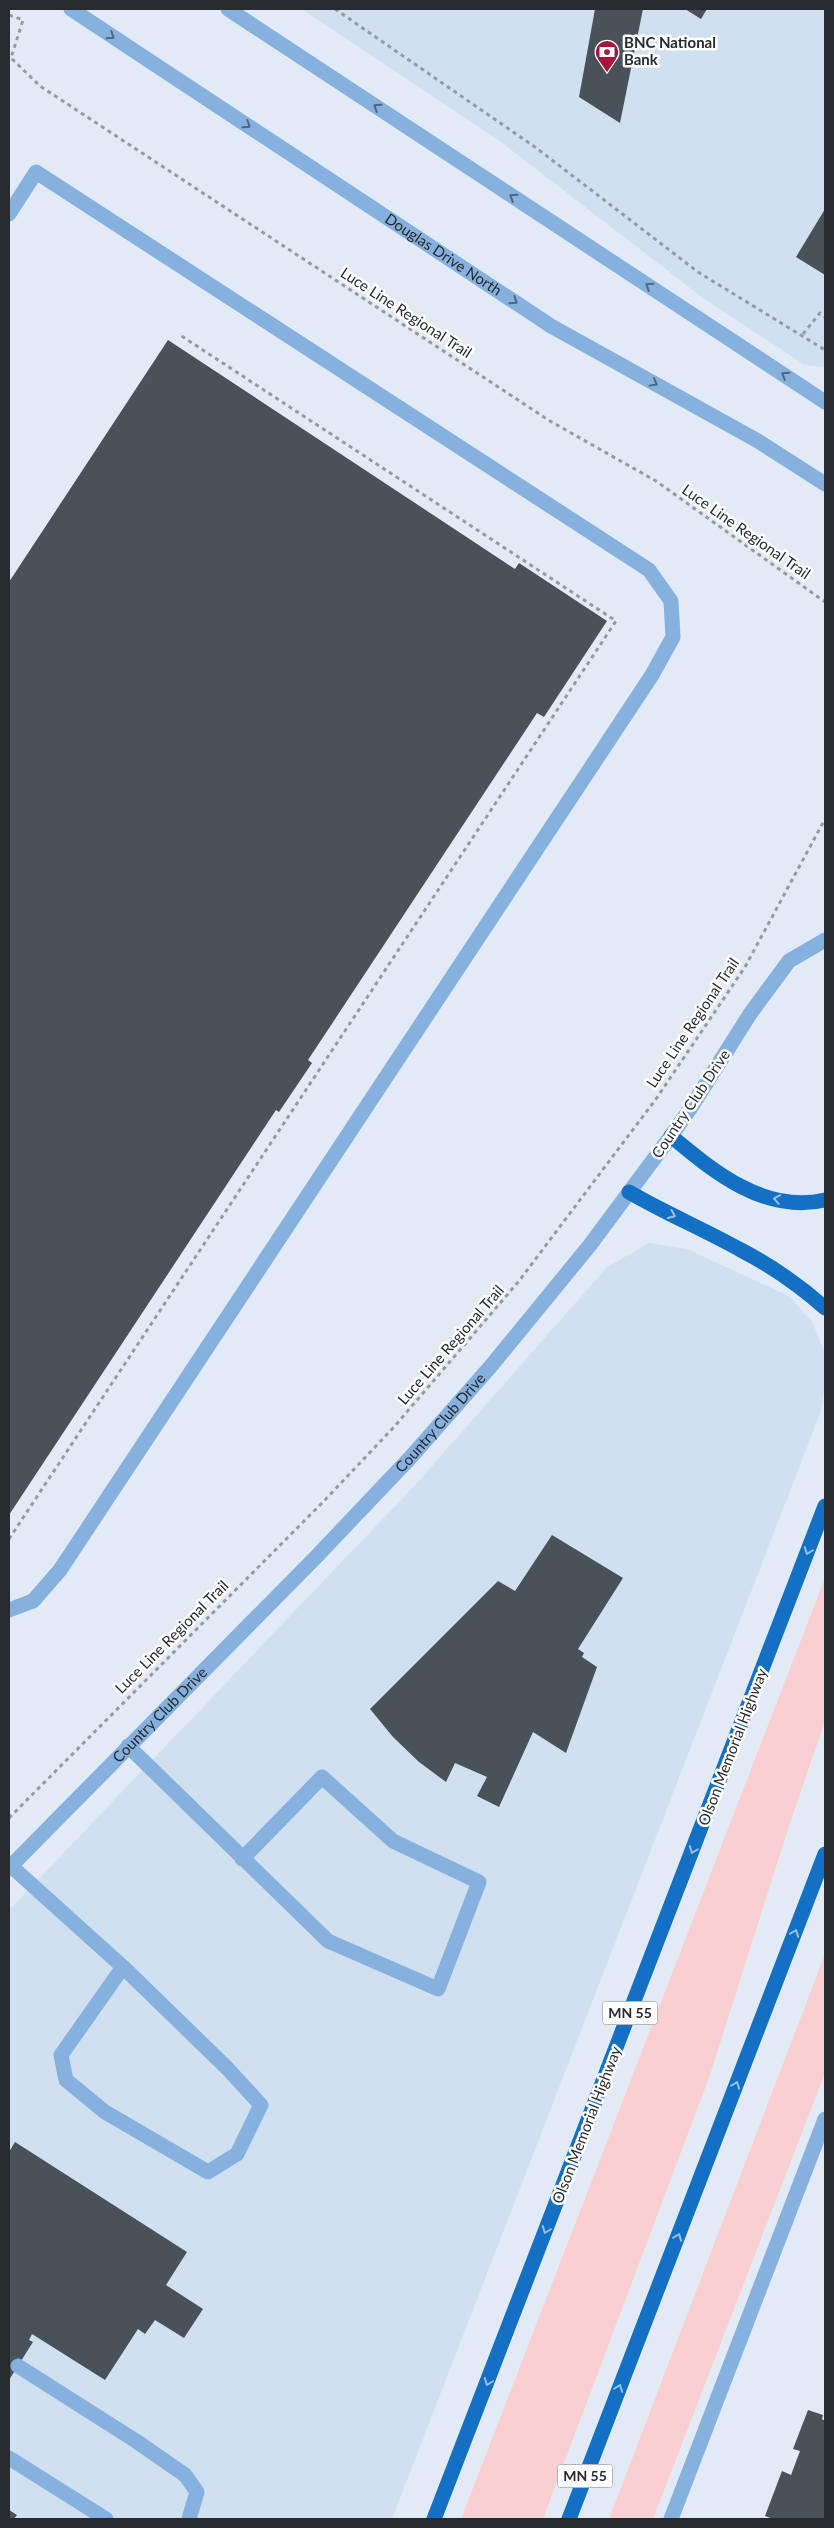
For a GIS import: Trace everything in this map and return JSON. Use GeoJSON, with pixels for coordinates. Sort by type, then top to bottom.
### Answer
{"type":"FeatureCollection","features":[{"type":"Feature","properties":{"kind":"highway"},"geometry":{"type":"LineString","coordinates":[[671,1136],[718,1175],[746,1189],[776,1200],[812,1203],[825,1200]]}},
{"type":"Feature","properties":{"kind":"highway"},"geometry":{"type":"LineString","coordinates":[[629,1192],[654,1207],[741,1250],[808,1293],[825,1308]]}},
{"type":"Feature","properties":{"kind":"highway","name":"Olson Memorial Highway"},"geometry":{"type":"LineString","coordinates":[[434,2519],[825,1506]]}},
{"type":"Feature","properties":{"kind":"highway","name":"MN 55"},"geometry":{"type":"LineString","coordinates":[[569,2519],[825,1854]]}},
{"type":"Feature","properties":{"kind":"street","name":"Douglas Drive North"},"geometry":{"type":"LineString","coordinates":[[71,9],[551,326],[758,441],[825,484]]}},
{"type":"Feature","properties":{"kind":"street"},"geometry":{"type":"LineString","coordinates":[[228,9],[825,402]]}},
{"type":"Feature","properties":{"kind":"street"},"geometry":{"type":"LineString","coordinates":[[9,214],[36,172],[649,570],[671,601],[673,637],[646,684],[60,1570],[33,1602],[9,1610]]}},
{"type":"Feature","properties":{"kind":"street","name":"Country Club Drive"},"geometry":{"type":"LineString","coordinates":[[10,1867],[316,1557],[410,1458],[491,1366],[590,1245],[671,1136],[750,1014],[785,967],[807,949],[825,940]]}},
{"type":"Feature","properties":{"kind":"street"},"geometry":{"type":"LineString","coordinates":[[128,1746],[242,1859],[328,1941],[438,1989],[479,1882],[393,1841],[322,1777],[242,1859]]}},
{"type":"Feature","properties":{"kind":"street"},"geometry":{"type":"LineString","coordinates":[[10,1867],[123,1967],[227,2068],[261,2105],[236,2154],[208,2172],[105,2112],[66,2080],[62,2055],[123,1967]]}},
{"type":"Feature","properties":{"kind":"street"},"geometry":{"type":"LineString","coordinates":[[671,2519],[821,2143],[825,2119]]}},
{"type":"Feature","properties":{"kind":"street"},"geometry":{"type":"LineString","coordinates":[[18,2366],[136,2441],[184,2475],[196,2492],[194,2510],[190,2519]]}},
{"type":"Feature","properties":{"kind":"street"},"geometry":{"type":"LineString","coordinates":[[9,2458],[106,2519]]}},
{"type":"Feature","properties":{"kind":"path"},"geometry":{"type":"LineString","coordinates":[[335,9],[534,147],[698,272],[803,334],[825,350]]}},
{"type":"Feature","properties":{"kind":"path","name":"Luce Line Regional Trail"},"geometry":{"type":"LineString","coordinates":[[9,16],[23,20],[11,58],[40,86],[550,421],[656,481],[825,602]]}},
{"type":"Feature","properties":{"kind":"path"},"geometry":{"type":"LineString","coordinates":[[803,334],[820,313],[825,317]]}},
{"type":"Feature","properties":{"kind":"path"},"geometry":{"type":"LineString","coordinates":[[9,1539],[616,621],[180,335]]}},
{"type":"Feature","properties":{"kind":"path","name":"Luce Line Regional Trail"},"geometry":{"type":"LineString","coordinates":[[9,1818],[330,1496],[394,1427],[519,1281],[639,1122],[745,967],[825,819]]}},
{"type":"Feature","properties":{"kind":"shaded area"},"geometry":{"type":"Polygon","coordinates":[[[302,9],[825,9],[825,367],[805,365],[703,298],[497,139],[302,9]]]}},
{"type":"Feature","properties":{"kind":"shaded area"},"geometry":{"type":"Polygon","coordinates":[[[649,1243],[687,1249],[789,1296],[812,1322],[825,1353],[825,1382],[821,1411],[392,2519],[9,2519],[9,1910],[417,1483],[607,1267],[649,1243]]]}},
{"type":"Feature","properties":{"kind":"shaded area"},"geometry":{"type":"Polygon","coordinates":[[[825,1578],[825,1721],[789,1826],[710,2075],[543,2519],[461,2519],[825,1578]]]}},
{"type":"Feature","properties":{"kind":"shaded area"},"geometry":{"type":"Polygon","coordinates":[[[825,1954],[825,2073],[653,2519],[609,2519],[825,1954]]]}},
{"type":"Feature","properties":{"kind":"building","name":"BNC National Bank"},"geometry":{"type":"Polygon","coordinates":[[[595,9],[643,9],[620,123],[579,97],[595,9]]]}},
{"type":"Feature","properties":{"kind":"building","name":"BNC National Bank"},"geometry":{"type":"Polygon","coordinates":[[[685,9],[707,9],[701,19],[685,9]]]}},
{"type":"Feature","properties":{"kind":"building"},"geometry":{"type":"Polygon","coordinates":[[[825,209],[825,275],[796,257],[825,209]]]}},
{"type":"Feature","properties":{"kind":"building"},"geometry":{"type":"Polygon","coordinates":[[[168,340],[515,569],[519,563],[607,621],[544,717],[537,713],[308,1060],[312,1063],[279,1112],[276,1110],[9,1515],[9,582],[168,340]]]}},
{"type":"Feature","properties":{"kind":"building"},"geometry":{"type":"Polygon","coordinates":[[[552,1535],[623,1578],[578,1649],[584,1653],[582,1657],[597,1667],[566,1753],[533,1732],[499,1807],[477,1796],[487,1777],[455,1763],[446,1782],[419,1762],[393,1737],[370,1709],[498,1581],[515,1591],[552,1535]]]}},
{"type":"Feature","properties":{"kind":"building"},"geometry":{"type":"Polygon","coordinates":[[[15,2142],[187,2252],[166,2285],[203,2309],[184,2338],[155,2320],[145,2334],[138,2329],[105,2380],[32,2334],[29,2340],[33,2342],[9,2380],[9,2152],[15,2142]]]}},
{"type":"Feature","properties":{"kind":"building"},"geometry":{"type":"Polygon","coordinates":[[[808,2410],[823,2415],[822,2419],[825,2421],[824,2519],[773,2519],[765,2516],[782,2471],[791,2475],[800,2451],[793,2449],[808,2410]]]}},
{"type":"Feature","properties":{"kind":"building"},"geometry":{"type":"Polygon","coordinates":[[[9,2510],[17,2515],[14,2519],[9,2519],[9,2510]]]}},
{"type":"Feature","properties":{"kind":"place","name":"BNC National Bank"},"geometry":{"type":"Point","coordinates":[607,73]}}]}
